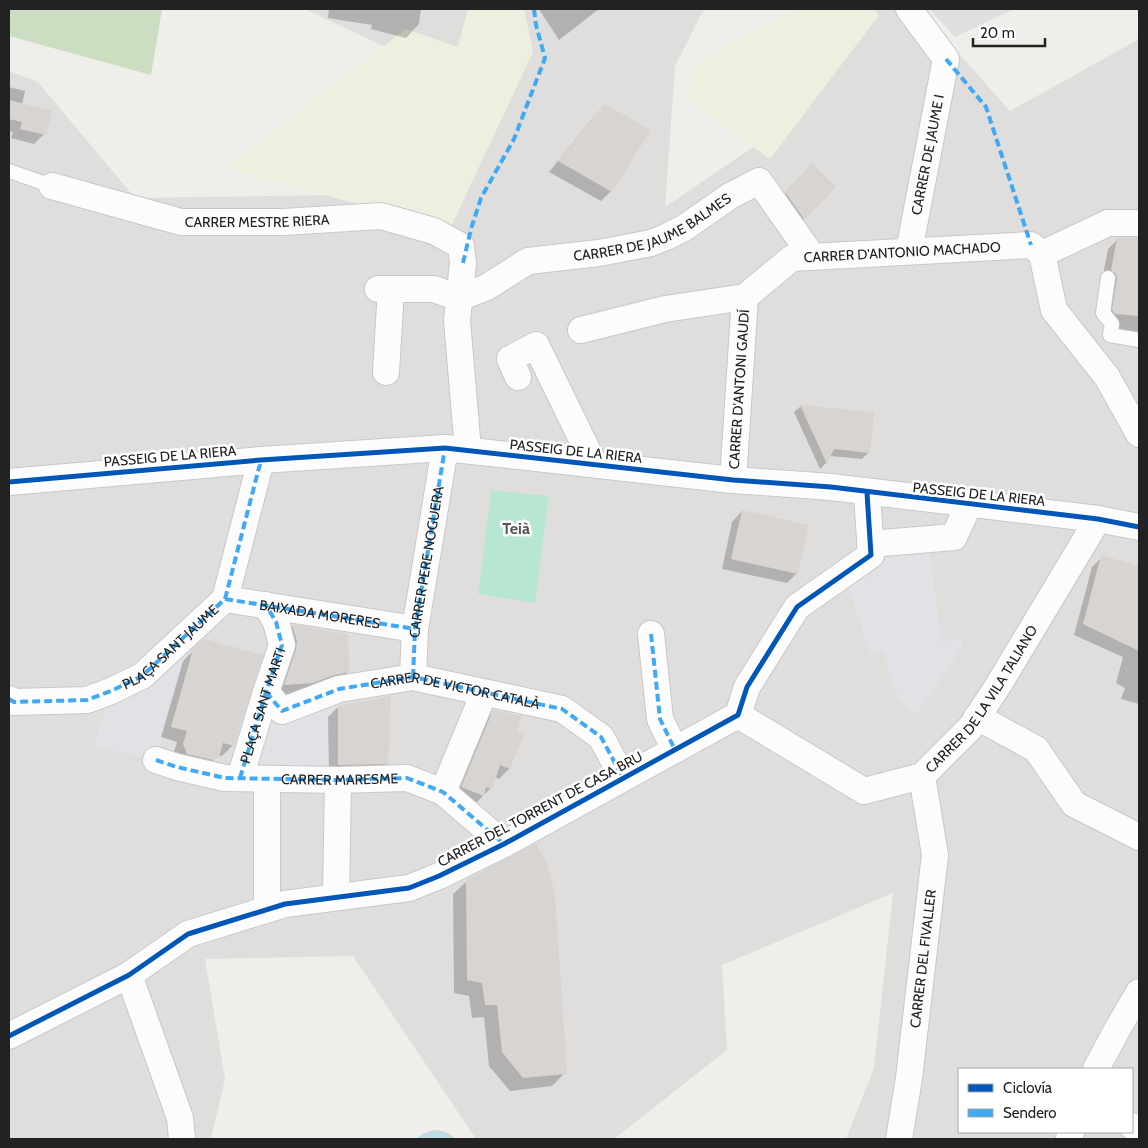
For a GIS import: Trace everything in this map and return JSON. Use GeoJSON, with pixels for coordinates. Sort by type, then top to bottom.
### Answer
{"type":"FeatureCollection","features":[{"type":"Feature","properties":{"kind":"street","name":"CARRER DE JAUME I"},"geometry":{"type":"LineString","coordinates":[[909,9],[946,59],[909,251]]}},
{"type":"Feature","properties":{"kind":"street","name":"CARRER DE JAUME BALMES"},"geometry":{"type":"LineString","coordinates":[[459,298],[487,287],[528,261],[599,253],[651,243],[666,238],[684,228],[730,196],[759,181],[812,256]]}},
{"type":"Feature","properties":{"kind":"street","name":"CARRER MESTRE RIERA"},"geometry":{"type":"LineString","coordinates":[[52,186],[181,222],[282,222],[381,216],[434,232],[461,246]]}},
{"type":"Feature","properties":{"kind":"street"},"geometry":{"type":"LineString","coordinates":[[1139,223],[1108,223],[1036,250],[1054,310],[1107,377],[1139,434]]}},
{"type":"Feature","properties":{"kind":"street","name":"CARRER PERE NOGUERA"},"geometry":{"type":"LineString","coordinates":[[413,677],[415,629],[456,449],[457,320],[463,263],[461,246]]}},
{"type":"Feature","properties":{"kind":"street","name":"CARRER D'ANTONIO MACHADO"},"geometry":{"type":"LineString","coordinates":[[745,297],[792,258],[909,251],[1036,250]]}},
{"type":"Feature","properties":{"kind":"street"},"geometry":{"type":"LineString","coordinates":[[386,372],[384,289],[434,289],[459,298]]}},
{"type":"Feature","properties":{"kind":"street"},"geometry":{"type":"LineString","coordinates":[[581,330],[665,309],[745,297]]}},
{"type":"Feature","properties":{"kind":"street","name":"CARRER D'ANTONI GAUDÍ"},"geometry":{"type":"LineString","coordinates":[[732,480],[745,297]]}},
{"type":"Feature","properties":{"kind":"street"},"geometry":{"type":"LineString","coordinates":[[518,377],[510,359],[536,345],[594,464]]}},
{"type":"Feature","properties":{"kind":"street","name":"PASSEIG DE LA RIERA"},"geometry":{"type":"LineString","coordinates":[[9,482],[260,460],[456,449],[732,480],[831,487],[1098,518],[1139,526]]}},
{"type":"Feature","properties":{"kind":"street"},"geometry":{"type":"LineString","coordinates":[[225,599],[260,460]]}},
{"type":"Feature","properties":{"kind":"street"},"geometry":{"type":"LineString","coordinates":[[738,714],[747,687],[797,607],[871,555],[867,492]]}},
{"type":"Feature","properties":{"kind":"street"},"geometry":{"type":"LineString","coordinates":[[870,544],[954,537],[969,504]]}},
{"type":"Feature","properties":{"kind":"street","name":"CARRER DE LA VILA TALIANO"},"geometry":{"type":"LineString","coordinates":[[738,714],[864,791],[922,776],[971,727],[1098,518]]}},
{"type":"Feature","properties":{"kind":"street","name":"BAIXADA MORERES"},"geometry":{"type":"LineString","coordinates":[[225,599],[415,629]]}},
{"type":"Feature","properties":{"kind":"street","name":"PLAÇA SANT JAUME"},"geometry":{"type":"LineString","coordinates":[[9,699],[14,702],[87,700],[111,691],[142,676],[225,599]]}},
{"type":"Feature","properties":{"kind":"street","name":"PLAÇA SANT MARTI"},"geometry":{"type":"LineString","coordinates":[[240,778],[282,645],[276,622],[266,605]]}},
{"type":"Feature","properties":{"kind":"street"},"geometry":{"type":"LineString","coordinates":[[651,634],[660,719],[675,750]]}},
{"type":"Feature","properties":{"kind":"street","name":"CARRER DE VICTOR CATALÀ"},"geometry":{"type":"LineString","coordinates":[[266,692],[282,711],[339,689],[413,677],[562,709],[601,736],[623,778]]}},
{"type":"Feature","properties":{"kind":"street"},"geometry":{"type":"LineString","coordinates":[[443,792],[484,693]]}},
{"type":"Feature","properties":{"kind":"street","name":"CARRER DEL TORRENT DE CASA BRU"},"geometry":{"type":"LineString","coordinates":[[9,1036],[129,974],[188,934],[285,904],[409,888],[439,876],[504,844],[738,714]]}},
{"type":"Feature","properties":{"kind":"street"},"geometry":{"type":"LineString","coordinates":[[977,717],[1036,749],[1074,804],[1139,836]]}},
{"type":"Feature","properties":{"kind":"street","name":"CARRER MARESME"},"geometry":{"type":"LineString","coordinates":[[156,760],[225,778],[338,780],[407,778],[443,792],[504,844]]}},
{"type":"Feature","properties":{"kind":"street","name":"CARRER DEL FIVALLER"},"geometry":{"type":"LineString","coordinates":[[899,1139],[909,1078],[935,855],[922,776]]}},
{"type":"Feature","properties":{"kind":"street"},"geometry":{"type":"LineString","coordinates":[[267,779],[267,909]]}},
{"type":"Feature","properties":{"kind":"street"},"geometry":{"type":"LineString","coordinates":[[336,897],[338,780]]}},
{"type":"Feature","properties":{"kind":"street"},"geometry":{"type":"LineString","coordinates":[[129,974],[180,1118],[182,1139]]}},
{"type":"Feature","properties":{"kind":"street"},"geometry":{"type":"LineString","coordinates":[[1097,1068],[1139,992]]}},
{"type":"Feature","properties":{"kind":"lane"},"geometry":{"type":"LineString","coordinates":[[9,171],[52,186]]}},
{"type":"Feature","properties":{"kind":"lane"},"geometry":{"type":"LineString","coordinates":[[1108,278],[1103,313],[1112,324],[1110,335],[1139,340]]}},
{"type":"Feature","properties":{"kind":"shaded area"},"geometry":{"type":"Polygon","coordinates":[[[305,9],[704,9],[675,66],[665,207],[793,120],[875,9],[919,9],[1010,111],[1139,39],[1139,1139],[846,1139],[874,1068],[893,893],[722,965],[727,1050],[614,1139],[476,1139],[353,956],[205,959],[225,1079],[211,1139],[9,1139],[9,71],[38,82],[135,198],[338,195],[497,100],[305,9]]]}},
{"type":"Feature","properties":{"kind":"shaded area"},"geometry":{"type":"Polygon","coordinates":[[[929,9],[1014,9],[955,37],[929,9]]]}},
{"type":"Feature","properties":{"kind":"shaded area"},"geometry":{"type":"Polygon","coordinates":[[[930,550],[941,642],[962,639],[961,649],[916,715],[901,701],[889,676],[883,651],[870,654],[844,574],[871,555],[930,550]]]}},
{"type":"Feature","properties":{"kind":"shaded area"},"geometry":{"type":"Polygon","coordinates":[[[191,639],[156,760],[94,746],[111,691],[191,639]]]}},
{"type":"Feature","properties":{"kind":"shaded area"},"geometry":{"type":"Polygon","coordinates":[[[339,689],[338,780],[240,778],[266,692],[339,689]]]}},
{"type":"Feature","properties":{"kind":"green space"},"geometry":{"type":"Polygon","coordinates":[[[9,9],[162,9],[151,75],[9,36],[9,9]]]}},
{"type":"Feature","properties":{"kind":"green space"},"geometry":{"type":"Polygon","coordinates":[[[468,9],[524,9],[533,52],[450,229],[226,168],[406,29],[458,47],[468,9]]]}},
{"type":"Feature","properties":{"kind":"green space"},"geometry":{"type":"Polygon","coordinates":[[[792,9],[874,9],[879,15],[770,159],[687,99],[695,65],[792,9]]]}},
{"type":"Feature","properties":{"kind":"green space"},"geometry":{"type":"Polygon","coordinates":[[[491,490],[549,496],[535,603],[478,594],[491,490]]]}},
{"type":"Feature","properties":{"kind":"water"},"geometry":{"type":"Polygon","coordinates":[[[437,1130],[446,1132],[456,1139],[416,1139],[425,1133],[437,1130]]]}},
{"type":"Feature","properties":{"kind":"building"},"geometry":{"type":"Polygon","coordinates":[[[9,100],[52,111],[46,135],[20,129],[22,122],[9,119],[9,100]]]}},
{"type":"Feature","properties":{"kind":"building"},"geometry":{"type":"Polygon","coordinates":[[[604,104],[651,130],[612,192],[558,161],[604,104]]]}},
{"type":"Feature","properties":{"kind":"building"},"geometry":{"type":"Polygon","coordinates":[[[812,163],[836,187],[805,220],[785,192],[812,163]]]}},
{"type":"Feature","properties":{"kind":"building"},"geometry":{"type":"Polygon","coordinates":[[[1117,238],[1139,238],[1139,316],[1115,314],[1112,310],[1117,279],[1116,274],[1111,270],[1117,238]]]}},
{"type":"Feature","properties":{"kind":"building"},"geometry":{"type":"Polygon","coordinates":[[[800,405],[874,412],[870,453],[834,449],[827,464],[800,405]]]}},
{"type":"Feature","properties":{"kind":"building"},"geometry":{"type":"Polygon","coordinates":[[[742,510],[809,525],[798,574],[731,559],[742,510]]]}},
{"type":"Feature","properties":{"kind":"building"},"geometry":{"type":"Polygon","coordinates":[[[1101,555],[1139,566],[1139,651],[1083,624],[1101,555]]]}},
{"type":"Feature","properties":{"kind":"building"},"geometry":{"type":"Polygon","coordinates":[[[292,625],[348,634],[349,672],[334,675],[313,683],[284,685],[296,649],[297,641],[292,625]]]}},
{"type":"Feature","properties":{"kind":"building"},"geometry":{"type":"Polygon","coordinates":[[[204,639],[263,655],[234,746],[223,743],[219,757],[213,760],[187,754],[183,744],[187,731],[171,727],[193,649],[204,639]]]}},
{"type":"Feature","properties":{"kind":"building"},"geometry":{"type":"Polygon","coordinates":[[[391,696],[388,764],[338,765],[338,706],[391,696]]]}},
{"type":"Feature","properties":{"kind":"building"},"geometry":{"type":"Polygon","coordinates":[[[493,710],[522,716],[517,732],[524,734],[510,769],[500,765],[492,789],[486,787],[484,796],[461,787],[493,710]]]}},
{"type":"Feature","properties":{"kind":"building"},"geometry":{"type":"Polygon","coordinates":[[[536,843],[548,866],[555,895],[567,1074],[523,1078],[502,1052],[497,1005],[485,1005],[482,983],[467,980],[466,880],[536,843]]]}},
{"type":"Feature","properties":{"kind":"marked path"},"geometry":{"type":"LineString","coordinates":[[463,263],[481,198],[514,139],[545,58],[536,25],[534,9]]}},
{"type":"Feature","properties":{"kind":"marked path"},"geometry":{"type":"LineString","coordinates":[[946,59],[986,107],[1031,245]]}},
{"type":"Feature","properties":{"kind":"marked path"},"geometry":{"type":"LineString","coordinates":[[413,677],[415,629],[445,448]]}},
{"type":"Feature","properties":{"kind":"marked path"},"geometry":{"type":"LineString","coordinates":[[225,599],[261,460]]}},
{"type":"Feature","properties":{"kind":"marked path"},"geometry":{"type":"LineString","coordinates":[[225,599],[415,629]]}},
{"type":"Feature","properties":{"kind":"marked path"},"geometry":{"type":"LineString","coordinates":[[9,699],[14,702],[87,700],[111,691],[142,676],[225,599]]}},
{"type":"Feature","properties":{"kind":"marked path"},"geometry":{"type":"LineString","coordinates":[[240,778],[282,645],[276,622],[266,605]]}},
{"type":"Feature","properties":{"kind":"marked path"},"geometry":{"type":"LineString","coordinates":[[651,634],[660,719],[675,750]]}},
{"type":"Feature","properties":{"kind":"marked path"},"geometry":{"type":"LineString","coordinates":[[266,692],[282,711],[339,689],[413,677],[562,709],[601,737],[623,778]]}},
{"type":"Feature","properties":{"kind":"marked path"},"geometry":{"type":"LineString","coordinates":[[156,760],[225,778],[338,780],[407,778],[443,792],[504,844]]}},
{"type":"Feature","properties":{"kind":"cycle path"},"geometry":{"type":"LineString","coordinates":[[9,482],[261,460],[445,448],[733,480],[831,487],[1098,519],[1139,527]]}},
{"type":"Feature","properties":{"kind":"cycle path"},"geometry":{"type":"LineString","coordinates":[[9,1036],[129,975],[188,934],[285,904],[409,888],[439,876],[504,844],[738,715],[747,687],[797,607],[871,555],[867,493]]}},
{"type":"Feature","properties":{"kind":"district","name":"Teià"},"geometry":{"type":"Point","coordinates":[516,528]}}]}
